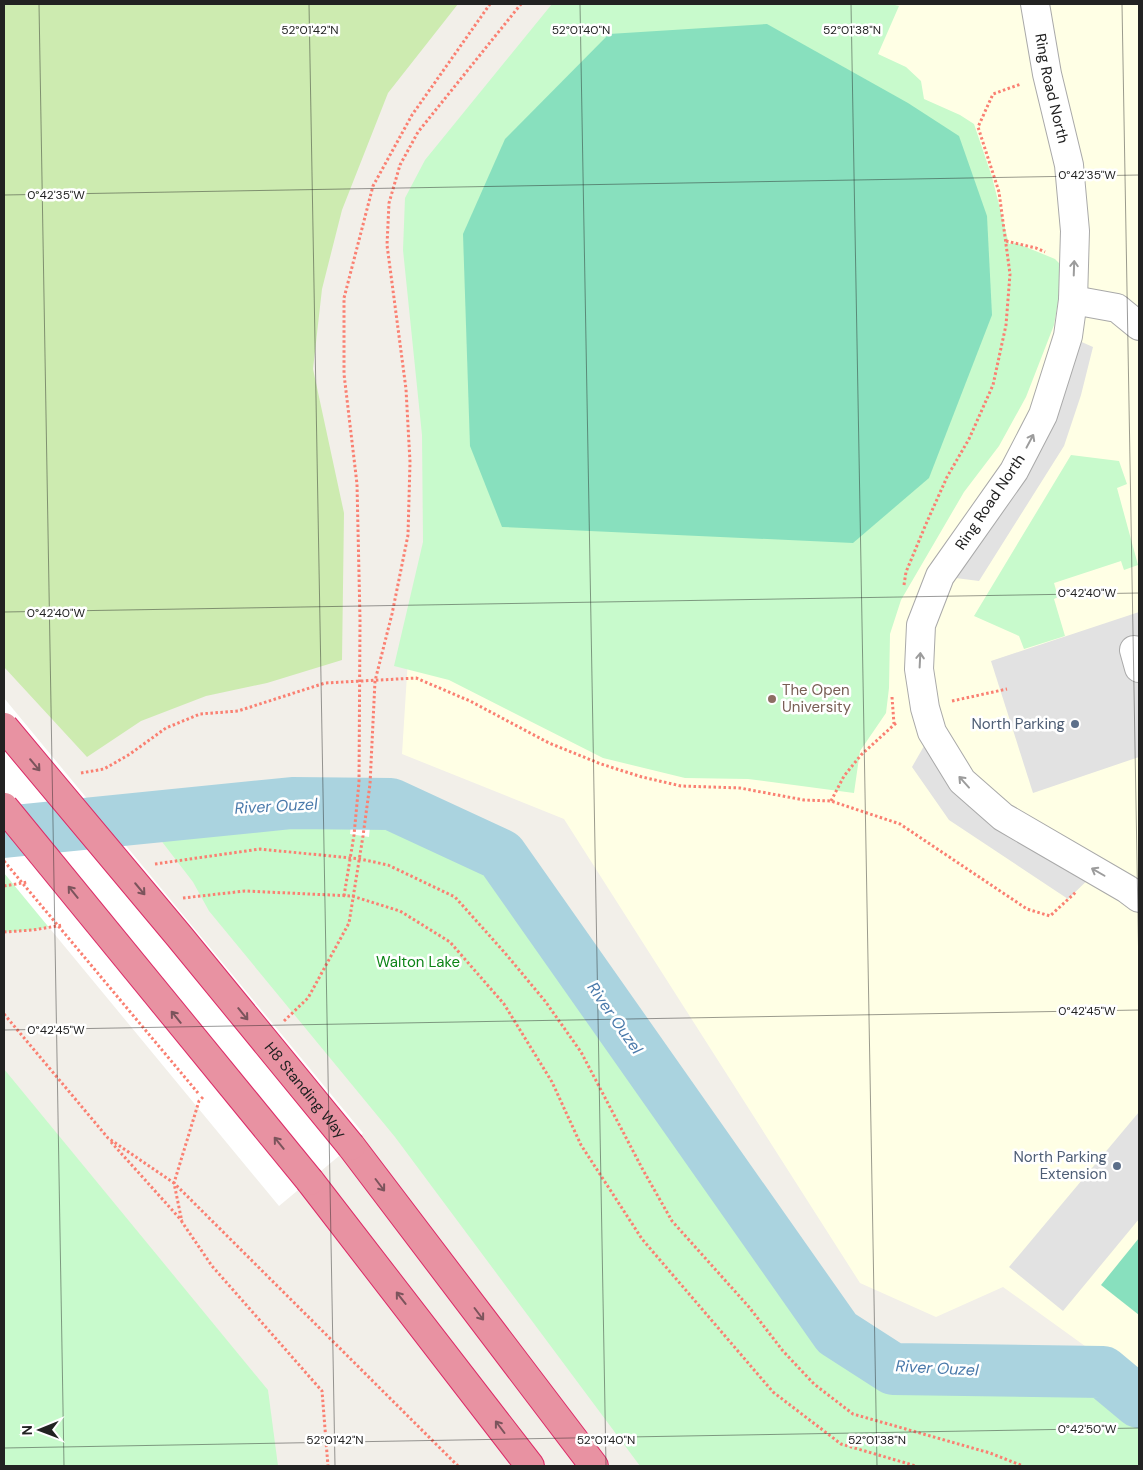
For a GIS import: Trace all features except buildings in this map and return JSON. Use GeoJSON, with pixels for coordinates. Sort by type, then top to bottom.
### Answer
{"type":"FeatureCollection","features":[{"type":"Feature","properties":{"kind":"highway","name":"H8 Standing Way"},"geometry":{"type":"LineString","coordinates":[[4,727],[351,1146],[594,1466]]}},
{"type":"Feature","properties":{"kind":"highway"},"geometry":{"type":"LineString","coordinates":[[4,807],[310,1181],[530,1466]]}},
{"type":"Feature","properties":{"kind":"lane","name":"Ring Road North"},"geometry":{"type":"LineString","coordinates":[[1035,4],[1047,74],[1069,165],[1075,231],[1073,300],[1068,336],[1043,415],[1014,471],[940,576],[921,625],[919,669],[925,708],[932,732],[962,781],[1003,817],[1097,871],[1139,898]]}},
{"type":"Feature","properties":{"kind":"lane"},"geometry":{"type":"LineString","coordinates":[[1073,300],[1117,308],[1139,326]]}},
{"type":"Feature","properties":{"kind":"path"},"geometry":{"type":"LineString","coordinates":[[344,896],[354,835],[359,782],[360,680],[357,484],[344,374],[344,298],[373,186],[412,115],[490,4]]}},
{"type":"Feature","properties":{"kind":"path"},"geometry":{"type":"LineString","coordinates":[[360,859],[370,784],[375,680],[392,614],[408,535],[410,462],[406,389],[387,245],[389,202],[400,165],[418,132],[521,4]]}},
{"type":"Feature","properties":{"kind":"path"},"geometry":{"type":"LineString","coordinates":[[903,589],[906,572],[926,524],[947,477],[969,439],[993,384],[1006,325],[1010,274],[1006,241],[999,192],[978,127],[992,94],[1047,74]]}},
{"type":"Feature","properties":{"kind":"path"},"geometry":{"type":"LineString","coordinates":[[1006,241],[1036,248],[1060,259],[1074,272]]}},
{"type":"Feature","properties":{"kind":"path"},"geometry":{"type":"LineString","coordinates":[[75,774],[104,769],[130,754],[166,728],[200,714],[238,711],[325,683],[416,678],[470,701],[549,743],[601,764],[642,777],[681,786],[740,788],[804,800],[831,801],[900,824],[1027,909],[1050,916],[1097,871]]}},
{"type":"Feature","properties":{"kind":"path"},"geometry":{"type":"LineString","coordinates":[[925,708],[1007,689]]}},
{"type":"Feature","properties":{"kind":"path"},"geometry":{"type":"LineString","coordinates":[[831,801],[844,776],[861,755],[894,724],[892,695]]}},
{"type":"Feature","properties":{"kind":"path"},"geometry":{"type":"LineString","coordinates":[[151,864],[260,849],[360,859],[388,865],[455,897],[505,953],[544,1001],[580,1052],[672,1221],[749,1307],[783,1351],[814,1384],[853,1414],[990,1453],[1023,1466]]}},
{"type":"Feature","properties":{"kind":"path"},"geometry":{"type":"LineString","coordinates":[[4,862],[205,1102]]}},
{"type":"Feature","properties":{"kind":"path"},"geometry":{"type":"LineString","coordinates":[[4,886],[33,882]]}},
{"type":"Feature","properties":{"kind":"path"},"geometry":{"type":"LineString","coordinates":[[179,899],[245,891],[352,896],[400,911],[450,942],[504,1004],[552,1082],[581,1145],[642,1239],[773,1392],[840,1444],[916,1466]]}},
{"type":"Feature","properties":{"kind":"path"},"geometry":{"type":"LineString","coordinates":[[4,932],[33,930],[70,923]]}},
{"type":"Feature","properties":{"kind":"path"},"geometry":{"type":"LineString","coordinates":[[4,1014],[108,1138],[182,1222],[212,1266],[322,1391],[328,1466]]}},
{"type":"Feature","properties":{"kind":"path"},"geometry":{"type":"LineString","coordinates":[[108,1138],[174,1183],[182,1222]]}},
{"type":"Feature","properties":{"kind":"shaded area","name":"The Open University"},"geometry":{"type":"Polygon","coordinates":[[[578,4],[1139,4],[1139,1385],[1003,1287],[936,1317],[860,1283],[564,819],[402,754],[409,643],[578,4]]]}},
{"type":"Feature","properties":{"kind":"shaded area"},"geometry":{"type":"Polygon","coordinates":[[[1068,336],[1093,347],[1081,395],[1064,446],[979,581],[940,576],[1014,471],[1068,336]]]}},
{"type":"Feature","properties":{"kind":"shaded area","name":"North Parking"},"geometry":{"type":"Polygon","coordinates":[[[1139,612],[1139,757],[1033,793],[991,661],[1139,612]]]}},
{"type":"Feature","properties":{"kind":"shaded area"},"geometry":{"type":"Polygon","coordinates":[[[932,732],[962,781],[1097,871],[1068,899],[949,820],[912,767],[932,732]]]}},
{"type":"Feature","properties":{"kind":"shaded area","name":"North Parking Extension"},"geometry":{"type":"Polygon","coordinates":[[[1139,1112],[1139,1219],[1063,1311],[1009,1267],[1139,1112]]]}},
{"type":"Feature","properties":{"kind":"green space"},"geometry":{"type":"Polygon","coordinates":[[[4,4],[458,4],[388,93],[342,210],[322,289],[313,369],[344,513],[342,660],[267,683],[206,696],[141,721],[87,757],[4,667],[4,4]]]}},
{"type":"Feature","properties":{"kind":"green space"},"geometry":{"type":"Polygon","coordinates":[[[552,4],[891,4],[899,6],[878,54],[906,67],[921,81],[924,99],[960,115],[974,124],[992,177],[1009,244],[1016,243],[1055,259],[1064,268],[1054,325],[1026,397],[999,446],[964,492],[901,600],[890,634],[889,688],[886,713],[860,751],[854,793],[748,779],[685,778],[603,758],[449,680],[394,666],[423,542],[422,435],[403,250],[405,198],[425,160],[552,4]]]}},
{"type":"Feature","properties":{"kind":"green space"},"geometry":{"type":"Polygon","coordinates":[[[767,24],[908,103],[959,136],[987,216],[992,315],[929,478],[853,543],[502,527],[470,446],[463,234],[505,139],[609,34],[767,24]]]}},
{"type":"Feature","properties":{"kind":"green space"},"geometry":{"type":"Polygon","coordinates":[[[1071,455],[1119,461],[1127,484],[1117,488],[1138,565],[1124,570],[1121,561],[1054,583],[1058,597],[1054,599],[1065,636],[1024,649],[1019,636],[974,616],[1071,455]]]}},
{"type":"Feature","properties":{"kind":"green space","name":"Walton Lake"},"geometry":{"type":"Polygon","coordinates":[[[292,803],[391,804],[501,855],[837,1333],[893,1369],[1103,1372],[1139,1402],[1139,1466],[640,1466],[395,1137],[209,911],[193,882],[153,830],[292,803]]]}},
{"type":"Feature","properties":{"kind":"green space"},"geometry":{"type":"Polygon","coordinates":[[[4,807],[94,917],[33,930],[4,932],[4,807]]]}},
{"type":"Feature","properties":{"kind":"green space"},"geometry":{"type":"Polygon","coordinates":[[[4,1069],[268,1390],[278,1466],[4,1466],[4,1069]]]}},
{"type":"Feature","properties":{"kind":"green space"},"geometry":{"type":"Polygon","coordinates":[[[1139,1238],[1139,1315],[1101,1285],[1139,1238]]]}},
{"type":"Feature","properties":{"kind":"pier"},"geometry":{"type":"Polygon","coordinates":[[[4,698],[363,1133],[351,1146],[279,1206],[4,873],[4,698]]]}},
{"type":"Feature","properties":{"kind":"pier"},"geometry":{"type":"Polygon","coordinates":[[[355,782],[374,783],[369,837],[350,834],[355,782]]]}},
{"type":"Feature","properties":{"kind":"waterway","name":"River Ouzel"},"geometry":{"type":"LineString","coordinates":[[4,832],[292,803],[391,804],[501,855],[837,1333],[893,1369],[1103,1372],[1139,1402]]}},
{"type":"Feature","properties":{"kind":"place","name":"The Open University"},"geometry":{"type":"Point","coordinates":[772,699]}},
{"type":"Feature","properties":{"kind":"place","name":"North Parking"},"geometry":{"type":"Point","coordinates":[1075,724]}},
{"type":"Feature","properties":{"kind":"place","name":"North Parking Extension"},"geometry":{"type":"Point","coordinates":[1117,1166]}}]}
